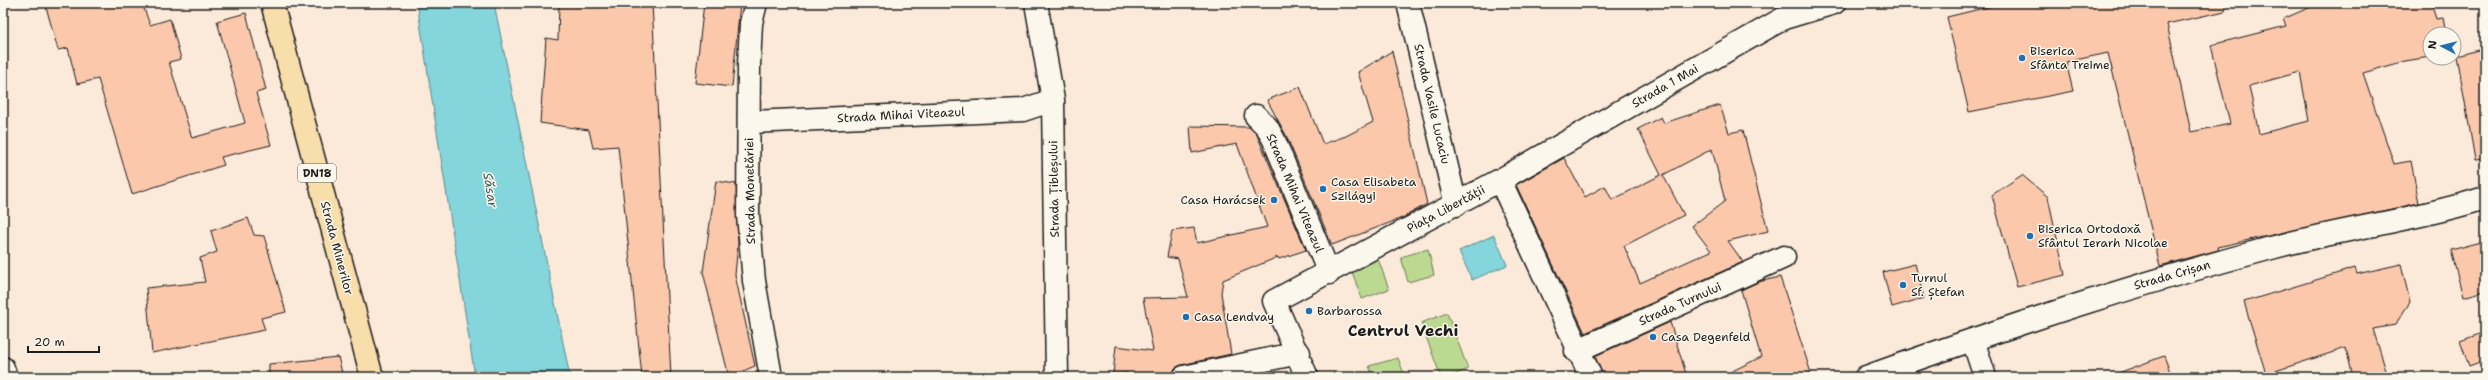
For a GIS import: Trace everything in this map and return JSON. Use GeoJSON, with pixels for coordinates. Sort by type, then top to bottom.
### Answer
{"type":"FeatureCollection","features":[{"type":"Feature","properties":{"kind":"main road","name":"Strada Minerilor"},"geometry":{"type":"LineString","coordinates":[[272,3],[372,377]]}},
{"type":"Feature","properties":{"kind":"street","name":"Strada Monetăriei"},"geometry":{"type":"LineString","coordinates":[[756,3],[751,23],[748,215],[754,281],[771,377]]}},
{"type":"Feature","properties":{"kind":"street","name":"Strada Țibleșului"},"geometry":{"type":"LineString","coordinates":[[1036,3],[1053,100],[1057,377]]}},
{"type":"Feature","properties":{"kind":"street","name":"Strada Vasile Lucaciu"},"geometry":{"type":"LineString","coordinates":[[1408,3],[1456,204]]}},
{"type":"Feature","properties":{"kind":"street","name":"Strada 1 Mai"},"geometry":{"type":"LineString","coordinates":[[1500,180],[1783,11],[1834,3]]}},
{"type":"Feature","properties":{"kind":"street","name":"Strada Mihai Viteazul"},"geometry":{"type":"LineString","coordinates":[[749,122],[1023,110],[1053,100]]}},
{"type":"Feature","properties":{"kind":"street","name":"Strada Mihai Viteazul"},"geometry":{"type":"LineString","coordinates":[[1256,116],[1267,127],[1274,140],[1329,273]]}},
{"type":"Feature","properties":{"kind":"street","name":"Piața Libertății"},"geometry":{"type":"LineString","coordinates":[[1307,377],[1298,353],[1274,301],[1329,273],[1500,180],[1577,350],[1591,377]]}},
{"type":"Feature","properties":{"kind":"street","name":"Strada Crișan"},"geometry":{"type":"LineString","coordinates":[[1866,377],[1973,340],[2007,326],[2164,277],[2290,243],[2411,217],[2485,198]]}},
{"type":"Feature","properties":{"kind":"street","name":"Strada Turnului"},"geometry":{"type":"LineString","coordinates":[[1577,350],[1784,257]]}},
{"type":"Feature","properties":{"kind":"street"},"geometry":{"type":"LineString","coordinates":[[1973,340],[1985,377]]}},
{"type":"Feature","properties":{"kind":"street"},"geometry":{"type":"LineString","coordinates":[[1184,377],[1298,353]]}},
{"type":"Feature","properties":{"kind":"street"},"geometry":{"type":"LineString","coordinates":[[3,368],[6,377]]}},
{"type":"Feature","properties":{"kind":"green space"},"geometry":{"type":"Polygon","coordinates":[[[1428,249],[1434,275],[1408,282],[1401,257],[1428,249]]]}},
{"type":"Feature","properties":{"kind":"green space"},"geometry":{"type":"Polygon","coordinates":[[[1378,259],[1389,289],[1362,299],[1351,269],[1378,259]]]}},
{"type":"Feature","properties":{"kind":"green space"},"geometry":{"type":"Polygon","coordinates":[[[1447,313],[1468,369],[1449,377],[1441,377],[1421,323],[1447,313]]]}},
{"type":"Feature","properties":{"kind":"green space"},"geometry":{"type":"Polygon","coordinates":[[[1398,358],[1405,377],[1373,377],[1369,366],[1398,358]]]}},
{"type":"Feature","properties":{"kind":"water","name":"Săsar"},"geometry":{"type":"Polygon","coordinates":[[[417,3],[494,3],[570,377],[475,377],[417,3]]]}},
{"type":"Feature","properties":{"kind":"water"},"geometry":{"type":"Polygon","coordinates":[[[1494,235],[1507,265],[1472,280],[1459,251],[1494,235]]]}},
{"type":"Feature","properties":{"kind":"building"},"geometry":{"type":"Polygon","coordinates":[[[45,3],[142,3],[150,25],[170,19],[181,59],[169,62],[192,138],[245,123],[217,21],[246,13],[266,90],[256,93],[271,145],[221,157],[224,165],[132,194],[98,79],[77,84],[68,48],[58,50],[45,3]]]}},
{"type":"Feature","properties":{"kind":"building"},"geometry":{"type":"Polygon","coordinates":[[[652,3],[671,377],[642,377],[618,146],[593,148],[589,130],[540,123],[546,38],[558,40],[559,4],[652,3]]]}},
{"type":"Feature","properties":{"kind":"building"},"geometry":{"type":"Polygon","coordinates":[[[704,3],[740,3],[732,87],[695,83],[704,3]]]}},
{"type":"Feature","properties":{"kind":"building"},"geometry":{"type":"Polygon","coordinates":[[[2005,3],[2044,3],[2045,8],[2068,3],[2225,3],[2225,11],[2167,24],[2191,132],[2230,124],[2211,45],[2286,26],[2283,19],[2320,3],[2431,3],[2436,19],[2443,18],[2444,26],[2422,26],[2422,58],[2405,61],[2363,73],[2394,164],[2411,161],[2419,203],[2217,247],[2218,250],[2160,266],[2108,53],[2066,62],[2073,91],[1969,112],[1947,17],[2005,3]],[[2300,72],[2249,86],[2259,134],[2309,121],[2300,72]]]}},
{"type":"Feature","properties":{"kind":"building"},"geometry":{"type":"Polygon","coordinates":[[[2485,48],[2485,159],[2475,160],[2459,66],[2462,66],[2462,55],[2485,48]]]}},
{"type":"Feature","properties":{"kind":"building"},"geometry":{"type":"Polygon","coordinates":[[[1392,51],[1427,204],[1402,218],[1332,245],[1286,135],[1267,100],[1300,87],[1323,144],[1346,136],[1373,122],[1358,72],[1392,51]]]}},
{"type":"Feature","properties":{"kind":"building"},"geometry":{"type":"Polygon","coordinates":[[[1720,105],[1729,133],[1743,130],[1768,231],[1728,241],[1743,262],[1585,333],[1516,185],[1564,158],[1585,197],[1605,186],[1612,200],[1661,175],[1638,129],[1661,117],[1664,123],[1720,105]],[[1712,149],[1663,175],[1684,215],[1624,246],[1640,283],[1711,251],[1692,226],[1725,201],[1712,149]]]}},
{"type":"Feature","properties":{"kind":"building"},"geometry":{"type":"Polygon","coordinates":[[[1190,126],[1249,127],[1257,135],[1306,250],[1279,259],[1278,257],[1223,280],[1221,293],[1231,354],[1181,365],[1175,368],[1172,377],[1127,377],[1127,373],[1113,374],[1116,346],[1153,351],[1143,298],[1188,297],[1178,259],[1167,257],[1172,231],[1194,228],[1197,243],[1267,227],[1237,144],[1192,153],[1190,126]]]}},
{"type":"Feature","properties":{"kind":"building","name":"Biserica Ortodoxă Sfântul Ierarh Nicolae"},"geometry":{"type":"Polygon","coordinates":[[[2022,175],[2048,197],[2065,275],[2017,287],[1992,195],[2022,175]]]}},
{"type":"Feature","properties":{"kind":"building"},"geometry":{"type":"Polygon","coordinates":[[[716,181],[736,184],[738,243],[735,275],[755,366],[729,377],[703,272],[716,181]]]}},
{"type":"Feature","properties":{"kind":"building"},"geometry":{"type":"Polygon","coordinates":[[[248,218],[254,235],[264,236],[286,312],[261,318],[265,330],[152,353],[146,288],[205,282],[200,258],[217,252],[211,231],[248,218]]]}},
{"type":"Feature","properties":{"kind":"building"},"geometry":{"type":"Polygon","coordinates":[[[2485,241],[2485,291],[2463,297],[2451,250],[2485,241]]]}},
{"type":"Feature","properties":{"kind":"building","name":"Turnul Sf. Ștefan"},"geometry":{"type":"Polygon","coordinates":[[[1915,264],[1924,298],[1892,307],[1883,272],[1915,264]]]}},
{"type":"Feature","properties":{"kind":"building"},"geometry":{"type":"Polygon","coordinates":[[[2401,264],[2410,302],[2395,325],[2373,329],[2388,377],[2353,377],[2346,348],[2266,374],[2244,302],[2355,268],[2357,274],[2401,264]]]}},
{"type":"Feature","properties":{"kind":"building"},"geometry":{"type":"Polygon","coordinates":[[[1780,277],[1811,373],[1799,377],[1720,377],[1761,357],[1741,290],[1758,282],[1780,277]]]}},
{"type":"Feature","properties":{"kind":"building","name":"Casa Degenfeld"},"geometry":{"type":"Polygon","coordinates":[[[1670,322],[1687,377],[1603,377],[1595,356],[1670,322]]]}},
{"type":"Feature","properties":{"kind":"building"},"geometry":{"type":"Polygon","coordinates":[[[2485,332],[2485,360],[2469,366],[2460,341],[2485,332]]]}},
{"type":"Feature","properties":{"kind":"building"},"geometry":{"type":"Polygon","coordinates":[[[2164,356],[2172,377],[2114,377],[2113,375],[2164,356]]]}},
{"type":"Feature","properties":{"kind":"building"},"geometry":{"type":"Polygon","coordinates":[[[338,357],[343,377],[269,377],[269,364],[338,357]]]}},
{"type":"Feature","properties":{"kind":"place","name":"Biserica Sfânta Treime"},"geometry":{"type":"Point","coordinates":[2022,58]}},
{"type":"Feature","properties":{"kind":"place","name":"Casa Elisabeta Szilágyi"},"geometry":{"type":"Point","coordinates":[1323,189]}},
{"type":"Feature","properties":{"kind":"place","name":"Casa Harácsek"},"geometry":{"type":"Point","coordinates":[1274,200]}},
{"type":"Feature","properties":{"kind":"place","name":"Biserica Ortodoxă Sfântul Ierarh Nicolae"},"geometry":{"type":"Point","coordinates":[2030,236]}},
{"type":"Feature","properties":{"kind":"place","name":"Turnul Sf. Ștefan"},"geometry":{"type":"Point","coordinates":[1903,285]}},
{"type":"Feature","properties":{"kind":"place","name":"Barbarossa"},"geometry":{"type":"Point","coordinates":[1309,311]}},
{"type":"Feature","properties":{"kind":"place","name":"Casa Lendvay"},"geometry":{"type":"Point","coordinates":[1186,317]}},
{"type":"Feature","properties":{"kind":"place","name":"Casa Degenfeld"},"geometry":{"type":"Point","coordinates":[1653,337]}},
{"type":"Feature","properties":{"kind":"district","name":"Centrul Vechi"},"geometry":{"type":"Point","coordinates":[1403,330]}}]}
